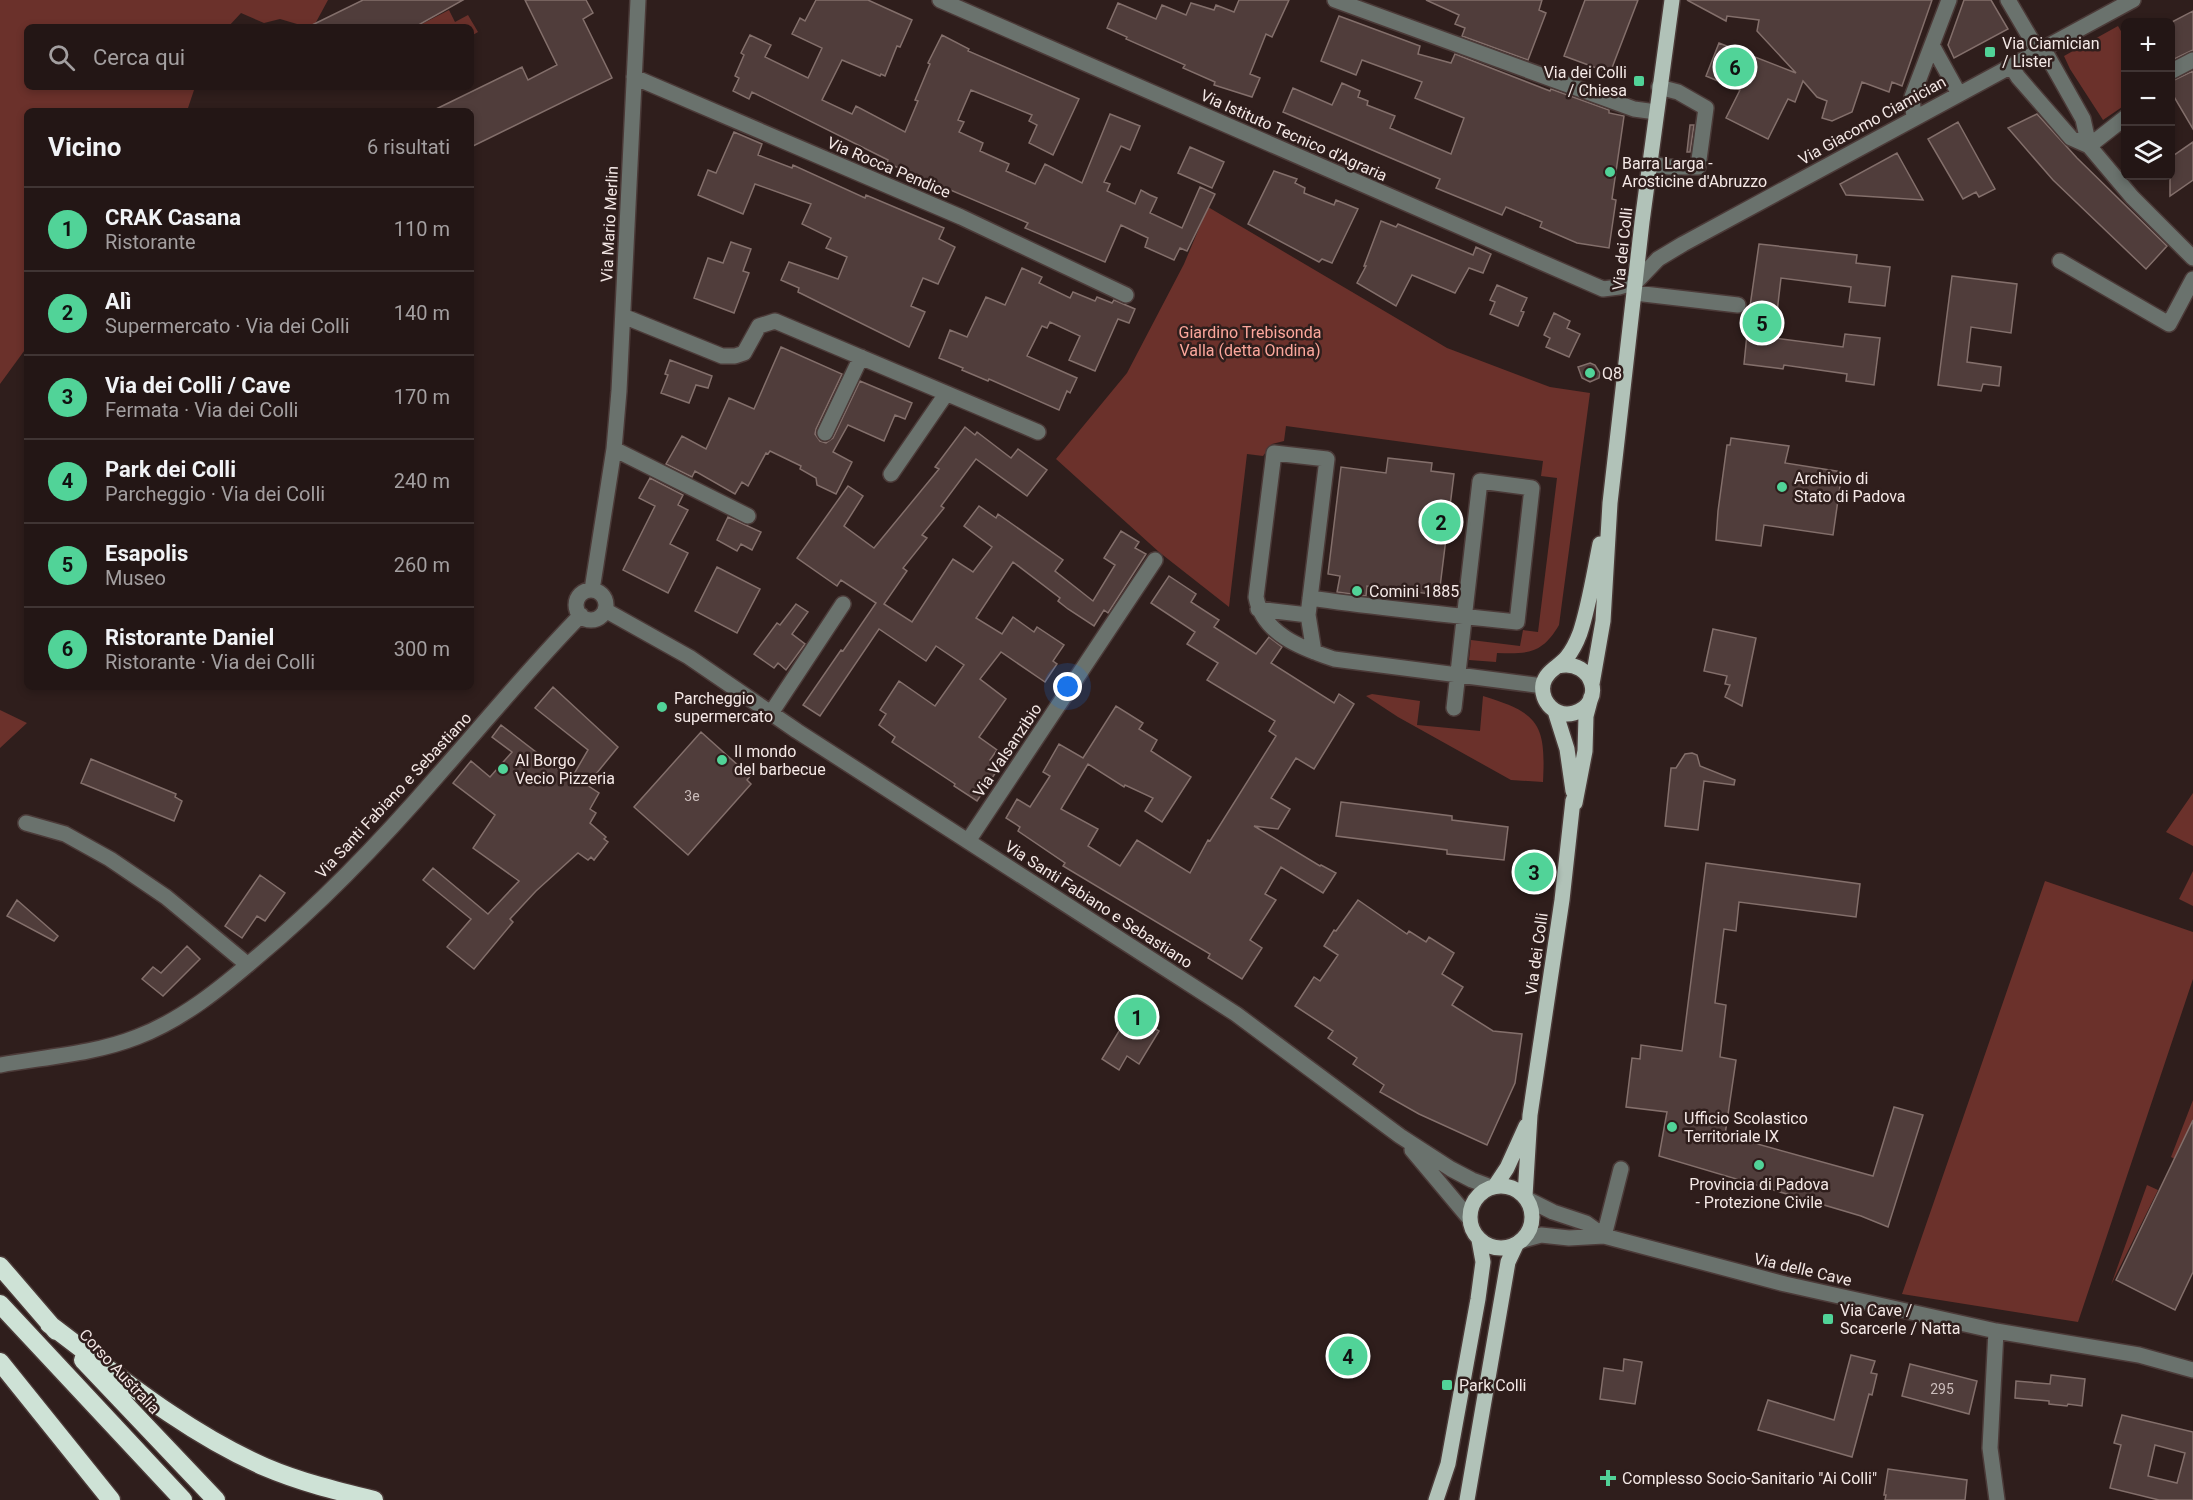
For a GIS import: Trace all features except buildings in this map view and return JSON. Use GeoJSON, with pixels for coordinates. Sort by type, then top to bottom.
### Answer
{"type":"FeatureCollection","features":[{"type":"Feature","properties":{"kind":"highway","name":"Corso Australia"},"geometry":{"type":"LineString","coordinates":[[0,1266],[49,1324],[216,1500]]}},
{"type":"Feature","properties":{"kind":"highway"},"geometry":{"type":"LineString","coordinates":[[0,1304],[183,1500]]}},
{"type":"Feature","properties":{"kind":"highway"},"geometry":{"type":"LineString","coordinates":[[49,1324],[170,1413],[236,1454],[296,1479],[374,1500]]}},
{"type":"Feature","properties":{"kind":"highway"},"geometry":{"type":"LineString","coordinates":[[0,1362],[111,1500]]}},
{"type":"Feature","properties":{"kind":"main road","name":"Via dei Colli"},"geometry":{"type":"LineString","coordinates":[[1575,803],[1585,751],[1586,716],[1603,621],[1610,503],[1659,87],[1672,0]]}},
{"type":"Feature","properties":{"kind":"main road","name":"Via dei Colli"},"geometry":{"type":"LineString","coordinates":[[1575,803],[1567,749],[1555,711],[1545,700],[1543,686],[1545,677],[1568,656],[1580,634],[1610,503]]}},
{"type":"Feature","properties":{"kind":"main road"},"geometry":{"type":"LineString","coordinates":[[1555,711],[1562,714],[1583,709],[1592,691],[1583,669],[1567,664],[1558,666]]}},
{"type":"Feature","properties":{"kind":"main road","name":"Via dei Colli"},"geometry":{"type":"LineString","coordinates":[[1467,1500],[1508,1262],[1531,1227],[1532,1212],[1526,1197],[1530,1115],[1562,900],[1573,800],[1575,803]]}},
{"type":"Feature","properties":{"kind":"main road","name":"Via dei Colli"},"geometry":{"type":"LineString","coordinates":[[1469,1218],[1471,1206],[1478,1195],[1493,1187],[1517,1149],[1530,1115]]}},
{"type":"Feature","properties":{"kind":"main road"},"geometry":{"type":"LineString","coordinates":[[1493,1187],[1514,1188],[1526,1197]]}},
{"type":"Feature","properties":{"kind":"main road"},"geometry":{"type":"LineString","coordinates":[[1436,1500],[1448,1464],[1483,1262],[1479,1240],[1472,1230],[1469,1218]]}},
{"type":"Feature","properties":{"kind":"main road"},"geometry":{"type":"LineString","coordinates":[[1479,1240],[1497,1249],[1507,1249],[1520,1243]]}},
{"type":"Feature","properties":{"kind":"street","name":"Via Mario Merlin"},"geometry":{"type":"LineString","coordinates":[[592,590],[614,449],[623,316],[638,0]]}},
{"type":"Feature","properties":{"kind":"street","name":"Via Istituto Tecnico d'Agraria"},"geometry":{"type":"LineString","coordinates":[[940,0],[1586,283],[1603,289],[1635,287]]}},
{"type":"Feature","properties":{"kind":"street"},"geometry":{"type":"LineString","coordinates":[[1335,0],[1634,109],[1656,112]]}},
{"type":"Feature","properties":{"kind":"street"},"geometry":{"type":"LineString","coordinates":[[1914,118],[1912,97],[1949,0]]}},
{"type":"Feature","properties":{"kind":"street"},"geometry":{"type":"LineString","coordinates":[[2008,0],[2083,119],[2089,146]]}},
{"type":"Feature","properties":{"kind":"street","name":"Via Giacomo Ciamician"},"geometry":{"type":"LineString","coordinates":[[1635,287],[1658,259],[1683,244],[2126,2]]}},
{"type":"Feature","properties":{"kind":"street"},"geometry":{"type":"LineString","coordinates":[[1932,45],[1959,94]]}},
{"type":"Feature","properties":{"kind":"street"},"geometry":{"type":"LineString","coordinates":[[2175,69],[2193,60]]}},
{"type":"Feature","properties":{"kind":"street"},"geometry":{"type":"LineString","coordinates":[[2011,66],[2071,138],[2089,146],[2132,197],[2193,258]]}},
{"type":"Feature","properties":{"kind":"street","name":"Via Rocca Pendice"},"geometry":{"type":"LineString","coordinates":[[634,77],[961,218],[1126,295]]}},
{"type":"Feature","properties":{"kind":"street"},"geometry":{"type":"LineString","coordinates":[[1650,164],[1669,167],[1698,167],[1706,108],[1678,92],[1659,87]]}},
{"type":"Feature","properties":{"kind":"street"},"geometry":{"type":"LineString","coordinates":[[2089,146],[2121,121]]}},
{"type":"Feature","properties":{"kind":"street"},"geometry":{"type":"LineString","coordinates":[[2060,261],[2169,324],[2193,279]]}},
{"type":"Feature","properties":{"kind":"street"},"geometry":{"type":"LineString","coordinates":[[1635,287],[1738,305]]}},
{"type":"Feature","properties":{"kind":"street"},"geometry":{"type":"LineString","coordinates":[[623,316],[722,356],[744,353],[759,326],[776,321],[1038,432]]}},
{"type":"Feature","properties":{"kind":"street"},"geometry":{"type":"LineString","coordinates":[[825,433],[861,357]]}},
{"type":"Feature","properties":{"kind":"street"},"geometry":{"type":"LineString","coordinates":[[891,474],[946,394]]}},
{"type":"Feature","properties":{"kind":"street"},"geometry":{"type":"LineString","coordinates":[[614,449],[748,516]]}},
{"type":"Feature","properties":{"kind":"street"},"geometry":{"type":"LineString","coordinates":[[1314,652],[1308,615],[1327,459],[1274,453],[1256,597],[1258,609],[1265,621],[1299,647],[1334,659],[1543,686]]}},
{"type":"Feature","properties":{"kind":"street"},"geometry":{"type":"LineString","coordinates":[[1310,598],[1464,616],[1517,622],[1532,488],[1480,482],[1464,616],[1454,708]]}},
{"type":"Feature","properties":{"kind":"street","name":"Via Valsanzibio"},"geometry":{"type":"LineString","coordinates":[[968,841],[1155,560]]}},
{"type":"Feature","properties":{"kind":"street","name":"Via Santi Fabiano e Sebastiano"},"geometry":{"type":"LineString","coordinates":[[0,1065],[92,1050],[137,1037],[176,1019],[212,994],[314,906],[404,814],[581,615],[576,602],[585,591],[592,590],[606,601],[605,610],[689,657],[771,713],[1236,1014],[1400,1136],[1451,1169],[1472,1180],[1493,1187]]}},
{"type":"Feature","properties":{"kind":"street"},"geometry":{"type":"LineString","coordinates":[[771,713],[843,604]]}},
{"type":"Feature","properties":{"kind":"street"},"geometry":{"type":"LineString","coordinates":[[1258,609],[1308,615]]}},
{"type":"Feature","properties":{"kind":"street"},"geometry":{"type":"LineString","coordinates":[[581,615],[591,619],[597,618],[605,610]]}},
{"type":"Feature","properties":{"kind":"street"},"geometry":{"type":"LineString","coordinates":[[26,824],[65,834],[110,859],[166,897],[248,965]]}},
{"type":"Feature","properties":{"kind":"street","name":"Via Santi Fabiano e Sebastiano"},"geometry":{"type":"LineString","coordinates":[[1400,1136],[1469,1218]]}},
{"type":"Feature","properties":{"kind":"street"},"geometry":{"type":"LineString","coordinates":[[1604,1236],[1621,1169]]}},
{"type":"Feature","properties":{"kind":"street","name":"Via delle Cave"},"geometry":{"type":"LineString","coordinates":[[1526,1197],[1553,1212],[1586,1223],[1604,1236]]}},
{"type":"Feature","properties":{"kind":"street","name":"Via delle Cave"},"geometry":{"type":"LineString","coordinates":[[1520,1243],[1541,1235],[1581,1238],[1604,1236],[1785,1284],[1996,1331],[2139,1355],[2193,1370]]}},
{"type":"Feature","properties":{"kind":"street"},"geometry":{"type":"LineString","coordinates":[[1996,1331],[1990,1448],[1997,1500]]}},
{"type":"Feature","properties":{"kind":"green space"},"geometry":{"type":"Polygon","coordinates":[[[0,0],[328,0],[315,24],[297,24],[280,19],[264,23],[241,13],[231,24],[24,24],[24,90],[194,90],[188,108],[24,108],[24,351],[0,384],[0,0]]]}},
{"type":"Feature","properties":{"kind":"green space"},"geometry":{"type":"Polygon","coordinates":[[[449,10],[455,22],[468,15],[473,24],[422,24],[449,10]]]}},
{"type":"Feature","properties":{"kind":"green space"},"geometry":{"type":"Polygon","coordinates":[[[2118,26],[2121,31],[2121,108],[2103,120],[2064,56],[2118,26]]]}},
{"type":"Feature","properties":{"kind":"green space","name":"Giardino Trebisonda Valla (detta Ondina)"},"geometry":{"type":"Polygon","coordinates":[[[1208,207],[1447,348],[1550,387],[1590,393],[1559,625],[1553,635],[1540,647],[1526,652],[1497,653],[1496,662],[1469,660],[1471,640],[1520,646],[1523,630],[1538,632],[1557,478],[1541,476],[1543,461],[1286,426],[1284,441],[1272,444],[1263,456],[1247,454],[1229,607],[1159,552],[1056,459],[1127,373],[1184,264],[1208,207]]]}},
{"type":"Feature","properties":{"kind":"green space"},"geometry":{"type":"Polygon","coordinates":[[[1372,694],[1420,701],[1417,725],[1480,731],[1483,696],[1516,708],[1527,715],[1540,734],[1544,762],[1543,782],[1511,780],[1398,717],[1366,696],[1372,694]]]}},
{"type":"Feature","properties":{"kind":"green space"},"geometry":{"type":"Polygon","coordinates":[[[0,710],[27,723],[0,748],[0,710]]]}},
{"type":"Feature","properties":{"kind":"green space"},"geometry":{"type":"Polygon","coordinates":[[[2193,793],[2193,846],[2166,832],[2193,793]]]}},
{"type":"Feature","properties":{"kind":"green space"},"geometry":{"type":"Polygon","coordinates":[[[2193,871],[2193,906],[2179,899],[2193,871]]]}},
{"type":"Feature","properties":{"kind":"green space"},"geometry":{"type":"Polygon","coordinates":[[[2045,881],[2193,932],[2193,979],[2078,1322],[1902,1294],[2045,881]]]}},
{"type":"Feature","properties":{"kind":"green space"},"geometry":{"type":"Polygon","coordinates":[[[2193,1100],[2193,1120],[2175,1159],[2171,1157],[2193,1100]]]}},
{"type":"Feature","properties":{"kind":"green space"},"geometry":{"type":"Polygon","coordinates":[[[2147,1185],[2158,1190],[2111,1285],[2147,1185]]]}},
{"type":"Feature","properties":{"kind":"place","name":"Via Ciamician / Lister"},"geometry":{"type":"Point","coordinates":[1990,52]}},
{"type":"Feature","properties":{"kind":"place","name":"Ristorante Daniel"},"geometry":{"type":"Point","coordinates":[1735,67]}},
{"type":"Feature","properties":{"kind":"place","name":"Via dei Colli / Chiesa"},"geometry":{"type":"Point","coordinates":[1639,81]}},
{"type":"Feature","properties":{"kind":"place","name":"Barra Larga - Arosticine d'Abruzzo"},"geometry":{"type":"Point","coordinates":[1610,172]}},
{"type":"Feature","properties":{"kind":"place","name":"Esapolis"},"geometry":{"type":"Point","coordinates":[1762,323]}},
{"type":"Feature","properties":{"kind":"place","name":"Q8"},"geometry":{"type":"Point","coordinates":[1590,373]}},
{"type":"Feature","properties":{"kind":"place","name":"Archivio di Stato di Padova"},"geometry":{"type":"Point","coordinates":[1782,487]}},
{"type":"Feature","properties":{"kind":"place","name":"Alì"},"geometry":{"type":"Point","coordinates":[1441,522]}},
{"type":"Feature","properties":{"kind":"place","name":"Comini 1885"},"geometry":{"type":"Point","coordinates":[1357,591]}},
{"type":"Feature","properties":{"kind":"place","name":"Parcheggio supermercato"},"geometry":{"type":"Point","coordinates":[662,707]}},
{"type":"Feature","properties":{"kind":"place","name":"Il mondo del barbecue"},"geometry":{"type":"Point","coordinates":[722,760]}},
{"type":"Feature","properties":{"kind":"place","name":"Al Borgo Vecio Pizzeria"},"geometry":{"type":"Point","coordinates":[503,769]}},
{"type":"Feature","properties":{"kind":"place","name":"Via dei Colli / Cave"},"geometry":{"type":"Point","coordinates":[1534,872]}},
{"type":"Feature","properties":{"kind":"place","name":"CRAK Casana"},"geometry":{"type":"Point","coordinates":[1137,1017]}},
{"type":"Feature","properties":{"kind":"place","name":"Ufficio Scolastico Territoriale IX"},"geometry":{"type":"Point","coordinates":[1672,1127]}},
{"type":"Feature","properties":{"kind":"place","name":"Provincia di Padova - Protezione Civile"},"geometry":{"type":"Point","coordinates":[1759,1165]}},
{"type":"Feature","properties":{"kind":"place","name":"Via Cave / Scarcerle / Natta"},"geometry":{"type":"Point","coordinates":[1828,1319]}},
{"type":"Feature","properties":{"kind":"place","name":"Park dei Colli"},"geometry":{"type":"Point","coordinates":[1348,1356]}},
{"type":"Feature","properties":{"kind":"place","name":"Park Colli"},"geometry":{"type":"Point","coordinates":[1447,1385]}},
{"type":"Feature","properties":{"kind":"place","name":"Complesso Socio-Sanitario \"Ai Colli\""},"geometry":{"type":"Point","coordinates":[1608,1478]}}]}
